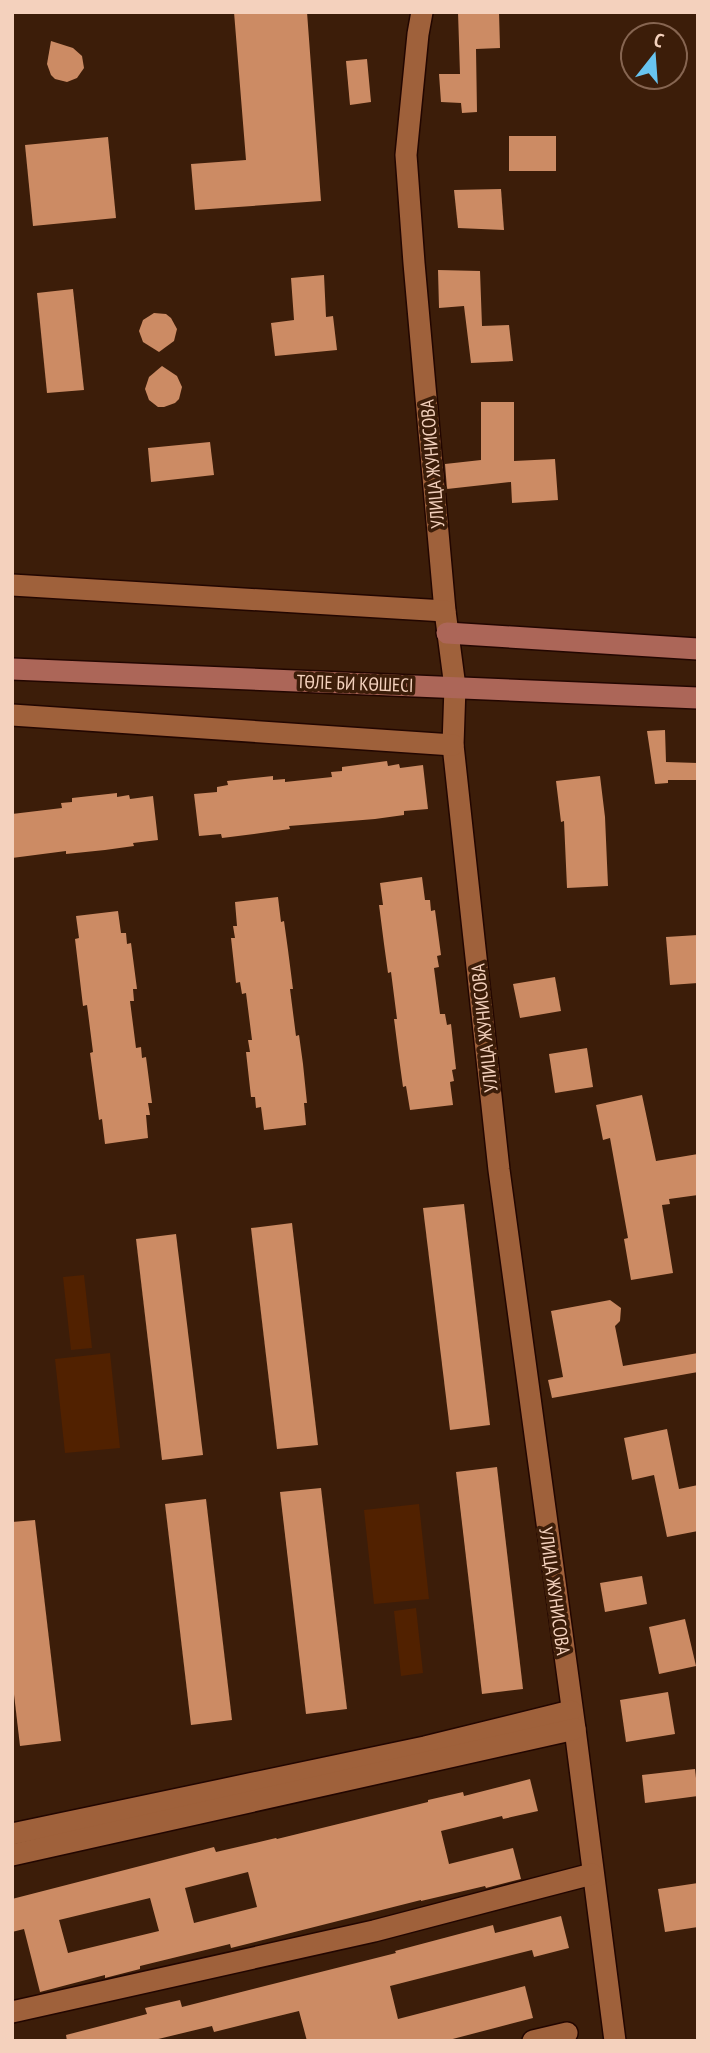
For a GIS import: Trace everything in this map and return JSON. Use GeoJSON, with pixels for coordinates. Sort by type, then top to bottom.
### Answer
{"type":"FeatureCollection","features":[{"type":"Feature","properties":{"kind":"main road"},"geometry":{"type":"LineString","coordinates":[[447,633],[698,649]]}},
{"type":"Feature","properties":{"kind":"main road","name":"ТӨЛЕ БИ КӨШЕСІ"},"geometry":{"type":"LineString","coordinates":[[12,669],[698,698]]}},
{"type":"Feature","properties":{"kind":"street","name":"УЛИЦА ЖУНИСОВА"},"geometry":{"type":"LineString","coordinates":[[422,12],[406,155],[447,633],[455,687],[453,745],[499,1170],[615,2041]]}},
{"type":"Feature","properties":{"kind":"street"},"geometry":{"type":"LineString","coordinates":[[12,585],[445,611]]}},
{"type":"Feature","properties":{"kind":"street"},"geometry":{"type":"LineString","coordinates":[[12,715],[453,745]]}},
{"type":"Feature","properties":{"kind":"street"},"geometry":{"type":"LineString","coordinates":[[12,1834],[425,1747],[573,1720]]}},
{"type":"Feature","properties":{"kind":"street"},"geometry":{"type":"LineString","coordinates":[[12,1855],[573,1720]]}},
{"type":"Feature","properties":{"kind":"street"},"geometry":{"type":"LineString","coordinates":[[12,2012],[374,1931],[592,1874]]}},
{"type":"Feature","properties":{"kind":"street"},"geometry":{"type":"LineString","coordinates":[[533,2041],[566,2033]]}},
{"type":"Feature","properties":{"kind":"shaded area"},"geometry":{"type":"Polygon","coordinates":[[[84,1275],[92,1348],[71,1350],[63,1277],[84,1275]]]}},
{"type":"Feature","properties":{"kind":"shaded area"},"geometry":{"type":"Polygon","coordinates":[[[110,1353],[120,1448],[65,1453],[55,1359],[110,1353]]]}},
{"type":"Feature","properties":{"kind":"shaded area"},"geometry":{"type":"Polygon","coordinates":[[[419,1504],[429,1599],[374,1604],[364,1510],[419,1504]]]}},
{"type":"Feature","properties":{"kind":"shaded area"},"geometry":{"type":"Polygon","coordinates":[[[416,1608],[423,1673],[401,1676],[394,1611],[416,1608]]]}},
{"type":"Feature","properties":{"kind":"building"},"geometry":{"type":"Polygon","coordinates":[[[234,12],[307,12],[321,201],[195,210],[191,164],[246,160],[234,12]]]}},
{"type":"Feature","properties":{"kind":"building"},"geometry":{"type":"Polygon","coordinates":[[[458,12],[499,12],[500,48],[476,49],[477,112],[462,113],[461,103],[441,102],[439,74],[460,74],[458,12]]]}},
{"type":"Feature","properties":{"kind":"building"},"geometry":{"type":"Polygon","coordinates":[[[51,41],[73,48],[82,56],[84,68],[77,78],[67,82],[51,75],[47,64],[51,41]]]}},
{"type":"Feature","properties":{"kind":"building"},"geometry":{"type":"Polygon","coordinates":[[[367,59],[371,102],[350,105],[346,61],[367,59]]]}},
{"type":"Feature","properties":{"kind":"building"},"geometry":{"type":"Polygon","coordinates":[[[509,136],[556,136],[556,171],[509,171],[509,136]]]}},
{"type":"Feature","properties":{"kind":"building"},"geometry":{"type":"Polygon","coordinates":[[[108,137],[116,218],[33,226],[25,145],[108,137]]]}},
{"type":"Feature","properties":{"kind":"building"},"geometry":{"type":"Polygon","coordinates":[[[501,189],[504,230],[458,228],[454,190],[501,189]]]}},
{"type":"Feature","properties":{"kind":"building"},"geometry":{"type":"Polygon","coordinates":[[[438,270],[480,271],[482,326],[509,325],[513,361],[471,363],[464,306],[439,308],[438,270]]]}},
{"type":"Feature","properties":{"kind":"building"},"geometry":{"type":"Polygon","coordinates":[[[324,275],[326,317],[333,316],[337,350],[275,356],[271,323],[294,320],[291,278],[324,275]]]}},
{"type":"Feature","properties":{"kind":"building"},"geometry":{"type":"Polygon","coordinates":[[[73,289],[84,390],[47,393],[37,293],[73,289]]]}},
{"type":"Feature","properties":{"kind":"building"},"geometry":{"type":"Polygon","coordinates":[[[154,313],[166,314],[177,329],[174,341],[159,352],[143,342],[139,331],[143,320],[154,313]]]}},
{"type":"Feature","properties":{"kind":"building"},"geometry":{"type":"Polygon","coordinates":[[[162,366],[177,376],[182,387],[175,403],[158,407],[149,400],[145,389],[149,377],[162,366]]]}},
{"type":"Feature","properties":{"kind":"building"},"geometry":{"type":"Polygon","coordinates":[[[481,402],[514,402],[514,461],[555,459],[558,500],[512,503],[511,482],[447,489],[445,464],[481,460],[481,402]]]}},
{"type":"Feature","properties":{"kind":"building"},"geometry":{"type":"Polygon","coordinates":[[[210,442],[214,475],[151,482],[148,448],[210,442]]]}},
{"type":"Feature","properties":{"kind":"building"},"geometry":{"type":"Polygon","coordinates":[[[665,730],[666,762],[698,763],[698,780],[668,780],[668,783],[655,784],[647,731],[665,730]]]}},
{"type":"Feature","properties":{"kind":"building"},"geometry":{"type":"Polygon","coordinates":[[[387,761],[388,766],[399,764],[400,768],[423,765],[428,809],[404,811],[404,815],[289,826],[290,829],[222,838],[221,834],[199,836],[194,794],[217,792],[217,787],[228,785],[227,781],[273,776],[273,780],[285,779],[285,782],[332,777],[331,772],[342,771],[342,767],[387,761]]]}},
{"type":"Feature","properties":{"kind":"building"},"geometry":{"type":"Polygon","coordinates":[[[600,776],[608,886],[567,888],[564,821],[561,822],[556,781],[600,776]]]}},
{"type":"Feature","properties":{"kind":"building"},"geometry":{"type":"Polygon","coordinates":[[[117,793],[117,797],[129,795],[130,799],[153,796],[158,840],[105,850],[66,854],[66,851],[12,858],[12,814],[62,808],[61,803],[72,802],[72,798],[117,793]]]}},
{"type":"Feature","properties":{"kind":"building"},"geometry":{"type":"Polygon","coordinates":[[[422,877],[425,900],[430,900],[431,911],[435,910],[441,955],[437,956],[439,967],[434,968],[440,1014],[445,1014],[447,1025],[451,1024],[456,1069],[452,1070],[454,1081],[450,1082],[453,1105],[410,1110],[399,1058],[391,972],[388,973],[379,905],[383,905],[380,883],[422,877]]]}},
{"type":"Feature","properties":{"kind":"building"},"geometry":{"type":"Polygon","coordinates":[[[278,897],[288,950],[296,1036],[299,1035],[303,1064],[306,1125],[264,1130],[261,1107],[256,1108],[255,1097],[251,1097],[246,1052],[250,1052],[248,1040],[252,1040],[246,993],[242,994],[240,982],[236,983],[231,938],[235,938],[233,926],[237,926],[235,902],[278,897]]]}},
{"type":"Feature","properties":{"kind":"building"},"geometry":{"type":"Polygon","coordinates":[[[118,911],[121,933],[126,933],[127,944],[131,943],[137,989],[133,989],[134,1001],[130,1001],[136,1048],[141,1047],[142,1058],[146,1057],[152,1103],[148,1103],[150,1115],[146,1115],[148,1138],[105,1144],[90,1053],[93,1052],[87,1005],[83,1006],[75,939],[79,938],[76,916],[118,911]]]}},
{"type":"Feature","properties":{"kind":"building"},"geometry":{"type":"Polygon","coordinates":[[[698,935],[698,983],[670,985],[666,937],[698,935]]]}},
{"type":"Feature","properties":{"kind":"building"},"geometry":{"type":"Polygon","coordinates":[[[555,977],[561,1011],[520,1018],[513,984],[555,977]]]}},
{"type":"Feature","properties":{"kind":"building"},"geometry":{"type":"Polygon","coordinates":[[[587,1048],[593,1087],[555,1093],[549,1054],[587,1048]]]}},
{"type":"Feature","properties":{"kind":"building"},"geometry":{"type":"Polygon","coordinates":[[[642,1095],[656,1161],[698,1154],[698,1195],[669,1199],[670,1204],[662,1205],[673,1273],[631,1280],[624,1239],[628,1238],[610,1138],[603,1140],[596,1105],[642,1095]]]}},
{"type":"Feature","properties":{"kind":"building"},"geometry":{"type":"Polygon","coordinates":[[[464,1204],[490,1425],[450,1430],[423,1208],[464,1204]]]}},
{"type":"Feature","properties":{"kind":"building"},"geometry":{"type":"Polygon","coordinates":[[[292,1223],[318,1445],[277,1449],[251,1228],[292,1223]]]}},
{"type":"Feature","properties":{"kind":"building"},"geometry":{"type":"Polygon","coordinates":[[[176,1234],[203,1455],[162,1460],[136,1239],[176,1234]]]}},
{"type":"Feature","properties":{"kind":"building"},"geometry":{"type":"Polygon","coordinates":[[[610,1300],[621,1308],[620,1321],[615,1326],[623,1366],[698,1353],[698,1372],[552,1398],[548,1380],[563,1377],[551,1311],[610,1300]]]}},
{"type":"Feature","properties":{"kind":"building"},"geometry":{"type":"Polygon","coordinates":[[[667,1429],[679,1489],[698,1485],[698,1531],[667,1537],[654,1475],[632,1480],[624,1438],[667,1429]]]}},
{"type":"Feature","properties":{"kind":"building"},"geometry":{"type":"Polygon","coordinates":[[[497,1467],[523,1689],[482,1694],[456,1472],[497,1467]]]}},
{"type":"Feature","properties":{"kind":"building"},"geometry":{"type":"Polygon","coordinates":[[[321,1488],[347,1709],[306,1714],[280,1492],[321,1488]]]}},
{"type":"Feature","properties":{"kind":"building"},"geometry":{"type":"Polygon","coordinates":[[[206,1499],[232,1720],[191,1725],[165,1504],[206,1499]]]}},
{"type":"Feature","properties":{"kind":"building"},"geometry":{"type":"Polygon","coordinates":[[[35,1520],[61,1741],[20,1746],[12,1677],[12,1522],[35,1520]]]}},
{"type":"Feature","properties":{"kind":"building"},"geometry":{"type":"Polygon","coordinates":[[[642,1576],[647,1604],[605,1612],[600,1583],[642,1576]]]}},
{"type":"Feature","properties":{"kind":"building"},"geometry":{"type":"Polygon","coordinates":[[[685,1619],[696,1666],[659,1674],[649,1627],[685,1619]]]}},
{"type":"Feature","properties":{"kind":"building"},"geometry":{"type":"Polygon","coordinates":[[[668,1692],[675,1734],[626,1742],[620,1700],[668,1692]]]}},
{"type":"Feature","properties":{"kind":"building"},"geometry":{"type":"Polygon","coordinates":[[[695,1769],[698,1796],[645,1803],[642,1775],[695,1769]]]}},
{"type":"Feature","properties":{"kind":"building"},"geometry":{"type":"Polygon","coordinates":[[[530,1779],[538,1811],[503,1819],[502,1816],[441,1831],[449,1864],[513,1848],[521,1879],[421,1900],[231,1948],[230,1944],[140,1966],[140,1969],[105,1978],[105,1975],[40,1992],[24,1929],[12,1932],[12,1899],[214,1847],[216,1852],[463,1792],[464,1796],[530,1779]],[[248,1872],[185,1888],[194,1923],[257,1907],[248,1872]],[[150,1898],[59,1920],[68,1953],[159,1931],[150,1898]]]}},
{"type":"Feature","properties":{"kind":"building"},"geometry":{"type":"Polygon","coordinates":[[[698,1883],[698,1927],[665,1932],[658,1889],[698,1883]]]}},
{"type":"Feature","properties":{"kind":"building"},"geometry":{"type":"Polygon","coordinates":[[[561,1916],[569,1948],[534,1957],[532,1950],[390,1986],[398,2019],[525,1986],[533,2018],[445,2041],[307,2041],[299,2011],[214,2032],[212,2026],[150,2041],[67,2041],[66,2035],[147,2014],[145,2008],[180,2000],[182,2007],[396,1953],[395,1951],[493,1925],[495,1933],[561,1916]]]}}]}
